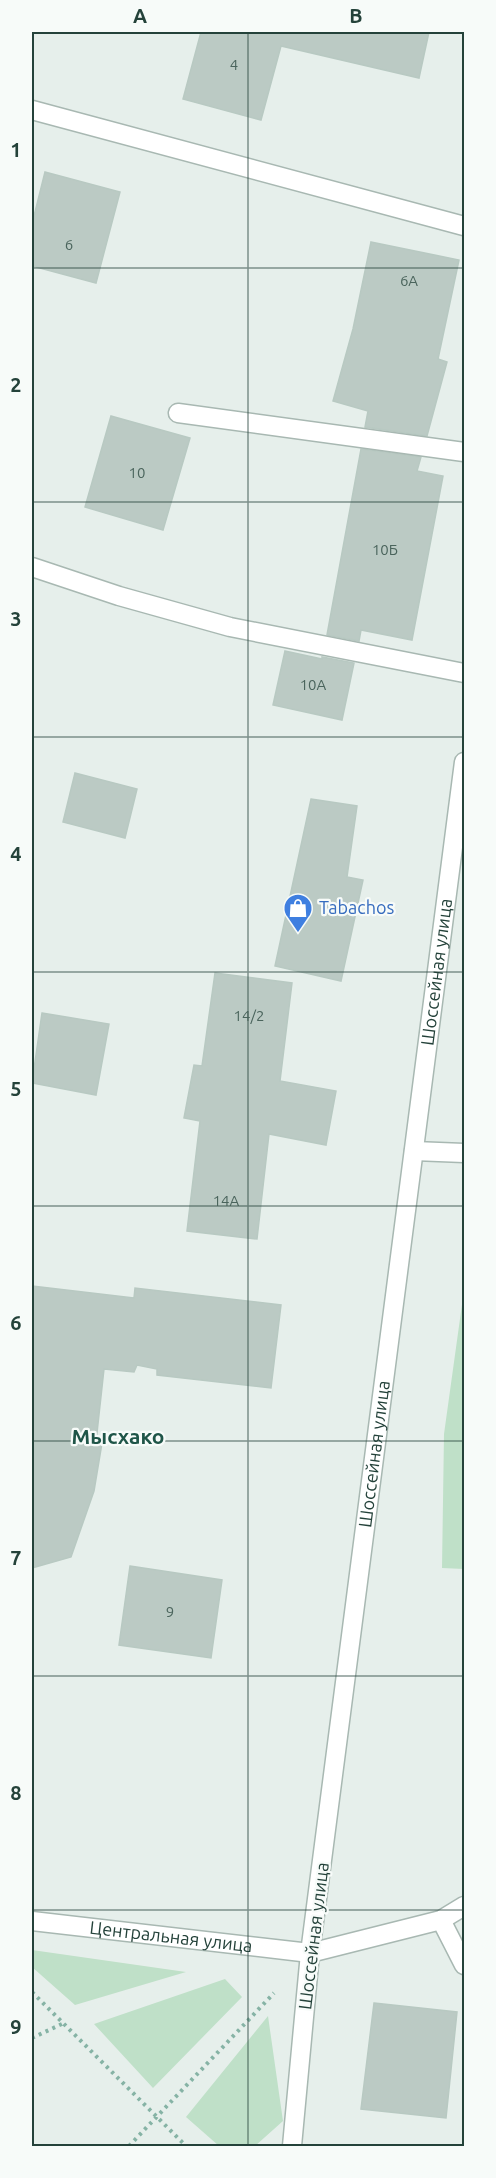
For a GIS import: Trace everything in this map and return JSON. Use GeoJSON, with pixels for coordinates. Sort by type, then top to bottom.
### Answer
{"type":"FeatureCollection","features":[{"type":"Feature","properties":{"kind":"street"},"geometry":{"type":"LineString","coordinates":[[32,111],[465,226]]}},
{"type":"Feature","properties":{"kind":"street"},"geometry":{"type":"LineString","coordinates":[[178,413],[465,452]]}},
{"type":"Feature","properties":{"kind":"street"},"geometry":{"type":"LineString","coordinates":[[32,567],[119,596],[230,627],[465,672]]}},
{"type":"Feature","properties":{"kind":"street","name":"Шоссейная улица"},"geometry":{"type":"LineString","coordinates":[[292,2146],[310,1953],[465,762]]}},
{"type":"Feature","properties":{"kind":"street"},"geometry":{"type":"LineString","coordinates":[[414,1151],[465,1153]]}},
{"type":"Feature","properties":{"kind":"street"},"geometry":{"type":"LineString","coordinates":[[310,1953],[441,1920],[465,1906]]}},
{"type":"Feature","properties":{"kind":"street"},"geometry":{"type":"LineString","coordinates":[[441,1920],[465,1965]]}},
{"type":"Feature","properties":{"kind":"street","name":"Центральная улица"},"geometry":{"type":"LineString","coordinates":[[32,1921],[310,1953]]}},
{"type":"Feature","properties":{"kind":"path"},"geometry":{"type":"LineString","coordinates":[[129,2146],[281,1986]]}},
{"type":"Feature","properties":{"kind":"path"},"geometry":{"type":"LineString","coordinates":[[32,1992],[186,2146]]}},
{"type":"Feature","properties":{"kind":"path"},"geometry":{"type":"LineString","coordinates":[[32,2038],[64,2023]]}},
{"type":"Feature","properties":{"kind":"green space"},"geometry":{"type":"Polygon","coordinates":[[[464,1290],[464,1569],[442,1568],[444,1434],[464,1290]]]}},
{"type":"Feature","properties":{"kind":"green space"},"geometry":{"type":"Polygon","coordinates":[[[32,1950],[186,1972],[75,2005],[32,1967],[32,1950]]]}},
{"type":"Feature","properties":{"kind":"green space"},"geometry":{"type":"Polygon","coordinates":[[[225,1979],[242,1997],[153,2088],[94,2024],[225,1979]]]}},
{"type":"Feature","properties":{"kind":"green space"},"geometry":{"type":"Polygon","coordinates":[[[268,2016],[283,2121],[255,2146],[219,2146],[186,2117],[268,2016]]]}},
{"type":"Feature","properties":{"kind":"building"},"geometry":{"type":"Polygon","coordinates":[[[201,32],[429,32],[419,78],[281,46],[261,120],[183,99],[201,32]]]}},
{"type":"Feature","properties":{"kind":"building"},"geometry":{"type":"Polygon","coordinates":[[[45,172],[120,192],[96,283],[32,266],[32,224],[45,172]]]}},
{"type":"Feature","properties":{"kind":"building"},"geometry":{"type":"Polygon","coordinates":[[[371,242],[459,260],[438,359],[447,362],[427,436],[365,427],[368,411],[333,401],[353,329],[371,242]]]}},
{"type":"Feature","properties":{"kind":"building"},"geometry":{"type":"Polygon","coordinates":[[[111,416],[190,438],[163,530],[85,507],[111,416]]]}},
{"type":"Feature","properties":{"kind":"building"},"geometry":{"type":"Polygon","coordinates":[[[361,449],[421,457],[417,471],[443,476],[412,640],[361,630],[359,641],[327,635],[361,449]]]}},
{"type":"Feature","properties":{"kind":"building"},"geometry":{"type":"Polygon","coordinates":[[[285,651],[354,663],[342,720],[273,705],[285,651]]]}},
{"type":"Feature","properties":{"kind":"building"},"geometry":{"type":"Polygon","coordinates":[[[75,773],[137,789],[125,838],[63,822],[75,773]]]}},
{"type":"Feature","properties":{"kind":"building"},"geometry":{"type":"Polygon","coordinates":[[[311,799],[357,806],[347,877],[363,880],[341,981],[275,966],[311,799]]]}},
{"type":"Feature","properties":{"kind":"building"},"geometry":{"type":"Polygon","coordinates":[[[215,973],[292,983],[280,1081],[336,1091],[326,1145],[269,1134],[257,1239],[187,1231],[200,1121],[184,1118],[194,1065],[202,1066],[215,973]]]}},
{"type":"Feature","properties":{"kind":"building"},"geometry":{"type":"Polygon","coordinates":[[[42,1013],[109,1024],[96,1095],[32,1083],[42,1013]]]}},
{"type":"Feature","properties":{"kind":"building"},"geometry":{"type":"Polygon","coordinates":[[[32,1286],[134,1298],[135,1288],[281,1305],[271,1388],[157,1375],[157,1369],[137,1365],[134,1372],[104,1369],[96,1442],[102,1443],[94,1491],[71,1557],[32,1568],[32,1286]]]}},
{"type":"Feature","properties":{"kind":"building"},"geometry":{"type":"Polygon","coordinates":[[[130,1566],[222,1580],[211,1658],[119,1645],[130,1566]]]}},
{"type":"Feature","properties":{"kind":"building"},"geometry":{"type":"Polygon","coordinates":[[[374,2003],[457,2012],[446,2118],[361,2109],[374,2003]]]}},
{"type":"Feature","properties":{"kind":"place","name":"Tabachos"},"geometry":{"type":"Point","coordinates":[298,934]}},
{"type":"Feature","properties":{"kind":"district","name":"Мысхако"},"geometry":{"type":"Point","coordinates":[118,1437]}}]}
